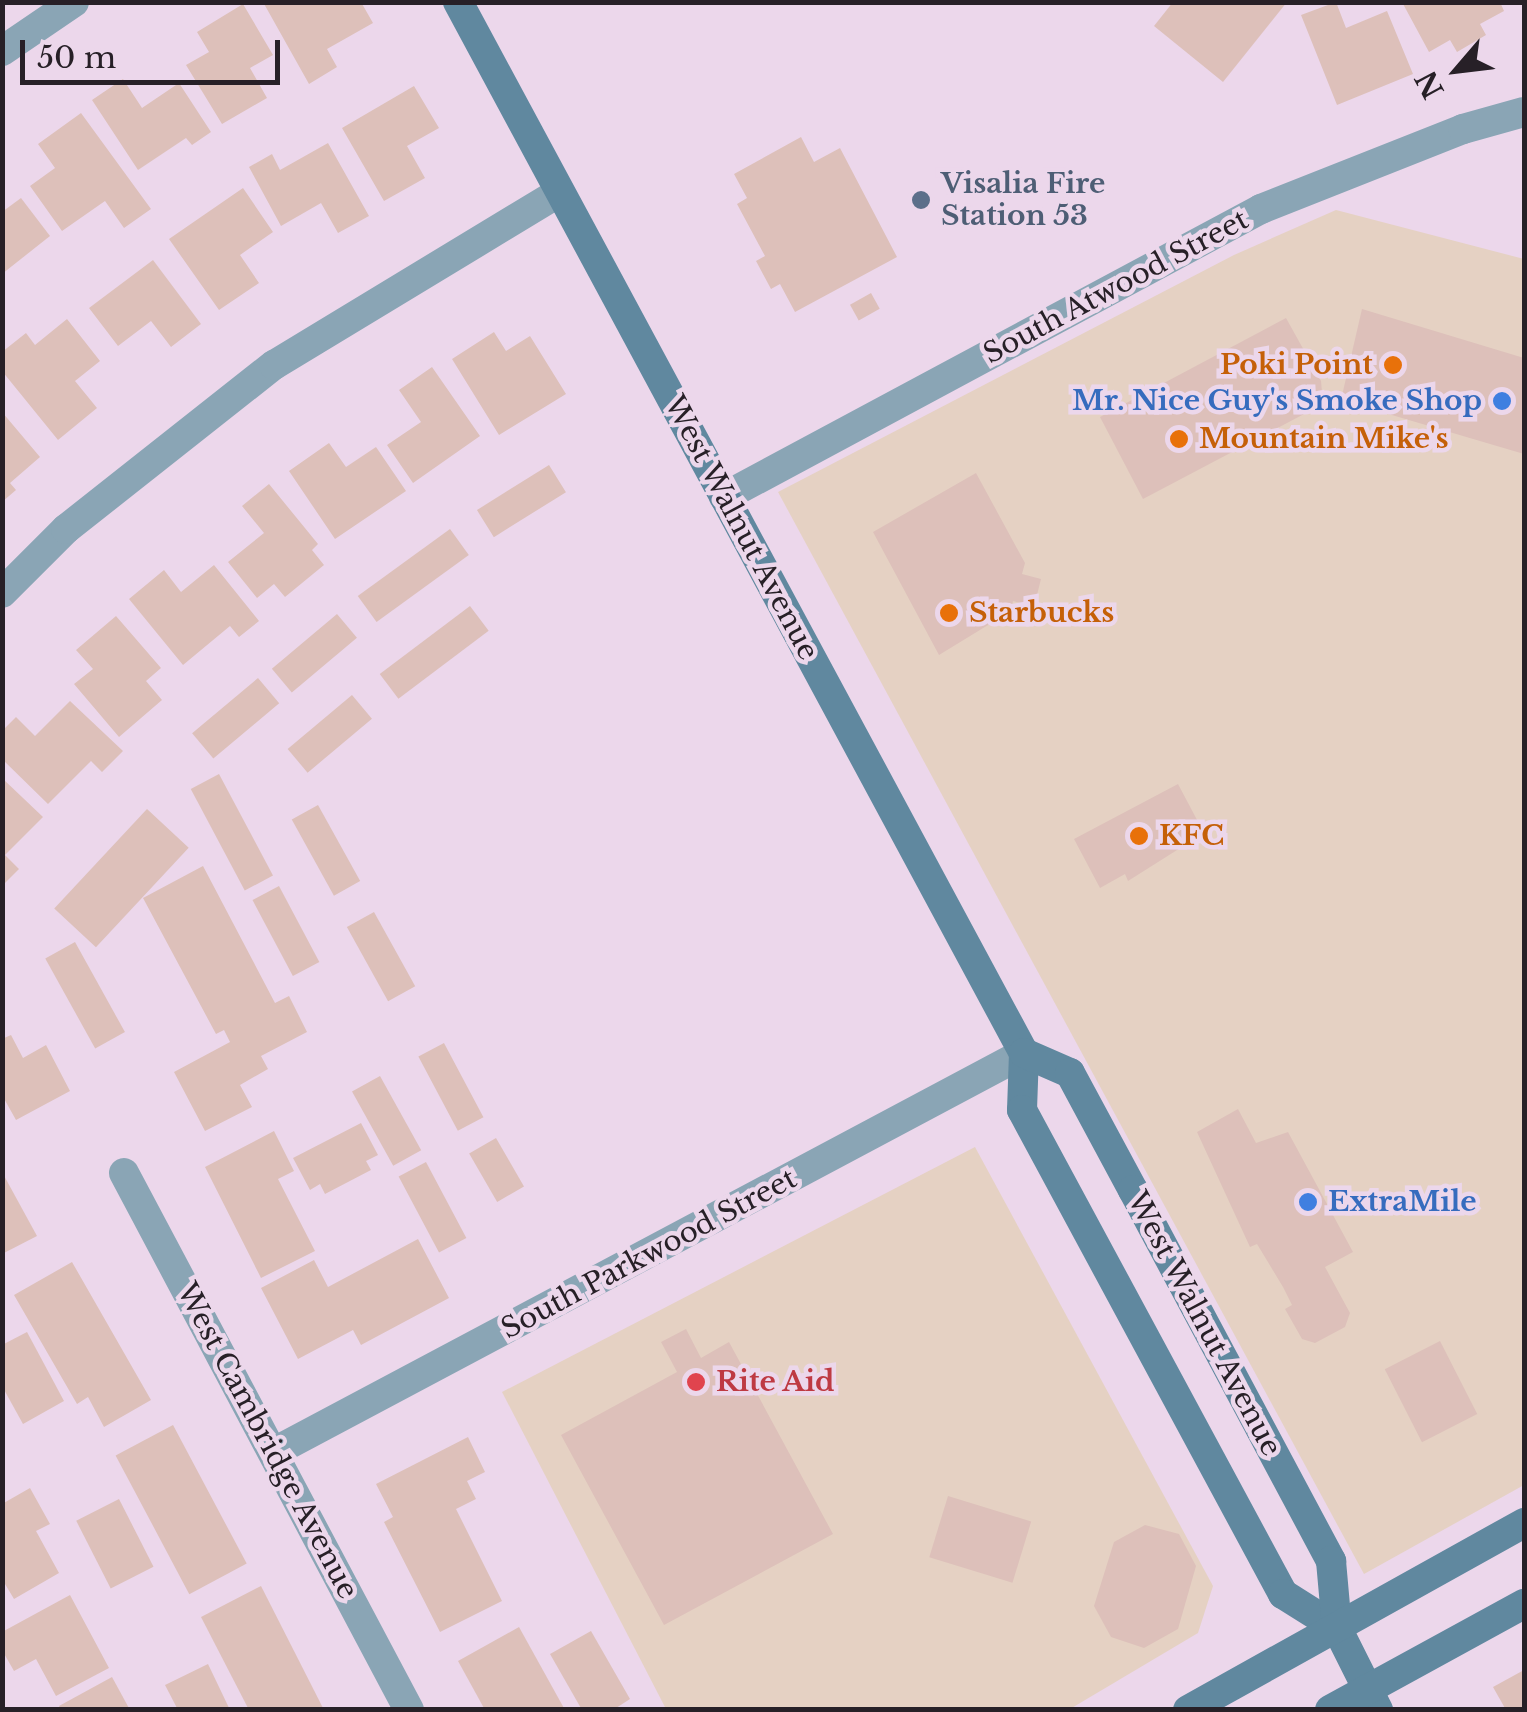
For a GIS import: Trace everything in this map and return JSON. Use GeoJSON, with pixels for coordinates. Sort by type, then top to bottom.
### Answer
{"type":"FeatureCollection","features":[{"type":"Feature","properties":{"kind":"main road","name":"West Walnut Avenue"},"geometry":{"type":"LineString","coordinates":[[458,2],[1024,1053],[1022,1110],[1282,1594],[1337,1628]]}},
{"type":"Feature","properties":{"kind":"main road","name":"West Walnut Avenue"},"geometry":{"type":"LineString","coordinates":[[1024,1053],[1070,1073],[1331,1561],[1337,1628],[1372,1700]]}},
{"type":"Feature","properties":{"kind":"main road"},"geometry":{"type":"LineString","coordinates":[[1188,1710],[1524,1523]]}},
{"type":"Feature","properties":{"kind":"main road"},"geometry":{"type":"LineString","coordinates":[[1330,1710],[1372,1700],[1524,1604]]}},
{"type":"Feature","properties":{"kind":"street"},"geometry":{"type":"LineString","coordinates":[[2,52],[74,2]]}},
{"type":"Feature","properties":{"kind":"street","name":"South Atwood Street"},"geometry":{"type":"LineString","coordinates":[[724,496],[1261,209],[1463,129],[1524,112]]}},
{"type":"Feature","properties":{"kind":"street"},"geometry":{"type":"LineString","coordinates":[[2,593],[66,529],[274,366],[560,192]]}},
{"type":"Feature","properties":{"kind":"street","name":"South Parkwood Street"},"geometry":{"type":"LineString","coordinates":[[274,1452],[1024,1053]]}},
{"type":"Feature","properties":{"kind":"street","name":"West Cambridge Avenue"},"geometry":{"type":"LineString","coordinates":[[124,1174],[409,1710]]}},
{"type":"Feature","properties":{"kind":"shaded area"},"geometry":{"type":"Polygon","coordinates":[[[1336,210],[1524,259],[1524,1485],[1364,1574],[778,492],[1234,255],[1336,210]]]}},
{"type":"Feature","properties":{"kind":"shaded area"},"geometry":{"type":"Polygon","coordinates":[[[975,1147],[1213,1586],[1198,1633],[1070,1709],[666,1709],[502,1392],[975,1147]]]}},
{"type":"Feature","properties":{"kind":"building"},"geometry":{"type":"Polygon","coordinates":[[[263,2],[361,2],[373,23],[327,49],[337,67],[309,84],[263,2]]]}},
{"type":"Feature","properties":{"kind":"building"},"geometry":{"type":"Polygon","coordinates":[[[1173,2],[1287,2],[1223,82],[1154,26],[1173,2]]]}},
{"type":"Feature","properties":{"kind":"building"},"geometry":{"type":"Polygon","coordinates":[[[1336,2],[1346,28],[1387,11],[1413,74],[1337,105],[1301,15],[1336,2]]]}},
{"type":"Feature","properties":{"kind":"building"},"geometry":{"type":"Polygon","coordinates":[[[1402,2],[1500,2],[1504,11],[1480,24],[1486,35],[1457,52],[1450,40],[1429,52],[1402,2]]]}},
{"type":"Feature","properties":{"kind":"building"},"geometry":{"type":"Polygon","coordinates":[[[243,4],[273,55],[250,68],[267,98],[222,124],[186,65],[209,52],[197,32],[243,4]]]}},
{"type":"Feature","properties":{"kind":"building"},"geometry":{"type":"Polygon","coordinates":[[[123,79],[142,108],[179,83],[211,132],[192,145],[186,138],[138,170],[92,100],[123,79]]]}},
{"type":"Feature","properties":{"kind":"building"},"geometry":{"type":"Polygon","coordinates":[[[414,86],[439,128],[407,146],[425,178],[384,201],[342,128],[414,86]]]}},
{"type":"Feature","properties":{"kind":"building"},"geometry":{"type":"Polygon","coordinates":[[[81,113],[151,209],[124,228],[105,201],[62,231],[30,186],[55,168],[38,144],[81,113]]]}},
{"type":"Feature","properties":{"kind":"building"},"geometry":{"type":"Polygon","coordinates":[[[801,137],[814,162],[840,148],[897,257],[795,312],[780,284],[771,289],[756,261],[765,256],[737,204],[747,198],[734,174],[801,137]]]}},
{"type":"Feature","properties":{"kind":"building"},"geometry":{"type":"Polygon","coordinates":[[[328,143],[369,216],[338,233],[321,203],[281,226],[249,167],[272,154],[280,170],[328,143]]]}},
{"type":"Feature","properties":{"kind":"building"},"geometry":{"type":"Polygon","coordinates":[[[243,188],[273,232],[240,255],[259,283],[219,310],[169,239],[243,188]]]}},
{"type":"Feature","properties":{"kind":"building"},"geometry":{"type":"Polygon","coordinates":[[[21,198],[50,236],[2,274],[2,212],[21,198]]]}},
{"type":"Feature","properties":{"kind":"building"},"geometry":{"type":"Polygon","coordinates":[[[153,260],[201,324],[171,347],[151,321],[118,346],[89,308],[153,260]]]}},
{"type":"Feature","properties":{"kind":"building"},"geometry":{"type":"Polygon","coordinates":[[[871,293],[880,309],[859,320],[850,305],[871,293]]]}},
{"type":"Feature","properties":{"kind":"building"},"geometry":{"type":"Polygon","coordinates":[[[1362,309],[1524,358],[1524,454],[1341,400],[1362,309]]]}},
{"type":"Feature","properties":{"kind":"building"},"geometry":{"type":"Polygon","coordinates":[[[1286,318],[1321,381],[1323,404],[1143,499],[1100,417],[1286,318]]]}},
{"type":"Feature","properties":{"kind":"building"},"geometry":{"type":"Polygon","coordinates":[[[67,319],[100,361],[75,381],[97,408],[58,440],[2,371],[2,352],[26,333],[35,345],[67,319]]]}},
{"type":"Feature","properties":{"kind":"building"},"geometry":{"type":"Polygon","coordinates":[[[494,332],[506,351],[530,336],[566,394],[499,435],[452,359],[494,332]]]}},
{"type":"Feature","properties":{"kind":"building"},"geometry":{"type":"Polygon","coordinates":[[[432,367],[480,436],[413,483],[387,445],[421,422],[399,390],[432,367]]]}},
{"type":"Feature","properties":{"kind":"building"},"geometry":{"type":"Polygon","coordinates":[[[2,412],[40,457],[10,483],[16,490],[2,502],[2,412]]]}},
{"type":"Feature","properties":{"kind":"building"},"geometry":{"type":"Polygon","coordinates":[[[329,443],[346,467],[376,447],[406,491],[335,539],[289,471],[329,443]]]}},
{"type":"Feature","properties":{"kind":"building"},"geometry":{"type":"Polygon","coordinates":[[[549,465],[566,492],[494,537],[477,510],[549,465]]]}},
{"type":"Feature","properties":{"kind":"building"},"geometry":{"type":"Polygon","coordinates":[[[976,473],[1025,563],[1022,574],[1041,579],[1034,607],[1013,601],[1011,611],[939,655],[873,532],[976,473]]]}},
{"type":"Feature","properties":{"kind":"building"},"geometry":{"type":"Polygon","coordinates":[[[269,484],[318,544],[312,550],[324,565],[285,597],[274,584],[257,598],[228,562],[264,533],[242,506],[269,484]]]}},
{"type":"Feature","properties":{"kind":"building"},"geometry":{"type":"Polygon","coordinates":[[[450,529],[469,555],[377,622],[358,596],[450,529]]]}},
{"type":"Feature","properties":{"kind":"building"},"geometry":{"type":"Polygon","coordinates":[[[214,565],[259,621],[239,637],[230,626],[183,665],[129,599],[164,570],[181,592],[214,565]]]}},
{"type":"Feature","properties":{"kind":"building"},"geometry":{"type":"Polygon","coordinates":[[[470,606],[489,631],[398,699],[380,674],[470,606]]]}},
{"type":"Feature","properties":{"kind":"building"},"geometry":{"type":"Polygon","coordinates":[[[337,614],[357,638],[292,692],[272,669],[337,614]]]}},
{"type":"Feature","properties":{"kind":"building"},"geometry":{"type":"Polygon","coordinates":[[[116,616],[161,668],[146,681],[162,700],[119,737],[74,684],[93,669],[76,650],[116,616]]]}},
{"type":"Feature","properties":{"kind":"building"},"geometry":{"type":"Polygon","coordinates":[[[258,678],[279,703],[213,759],[192,733],[258,678]]]}},
{"type":"Feature","properties":{"kind":"building"},"geometry":{"type":"Polygon","coordinates":[[[352,695],[372,719],[308,773],[288,749],[352,695]]]}},
{"type":"Feature","properties":{"kind":"building"},"geometry":{"type":"Polygon","coordinates":[[[70,701],[123,751],[102,772],[91,761],[48,804],[2,759],[2,731],[16,717],[35,736],[70,701]]]}},
{"type":"Feature","properties":{"kind":"building"},"geometry":{"type":"Polygon","coordinates":[[[219,774],[273,876],[245,891],[191,789],[219,774]]]}},
{"type":"Feature","properties":{"kind":"building"},"geometry":{"type":"Polygon","coordinates":[[[2,778],[43,817],[5,855],[19,869],[2,886],[2,778]]]}},
{"type":"Feature","properties":{"kind":"building","name":"KFC"},"geometry":{"type":"Polygon","coordinates":[[[1178,784],[1204,833],[1128,881],[1125,874],[1100,888],[1074,839],[1178,784]]]}},
{"type":"Feature","properties":{"kind":"building"},"geometry":{"type":"Polygon","coordinates":[[[318,805],[360,881],[334,896],[292,820],[318,805]]]}},
{"type":"Feature","properties":{"kind":"building"},"geometry":{"type":"Polygon","coordinates":[[[147,809],[189,848],[96,947],[54,908],[147,809]]]}},
{"type":"Feature","properties":{"kind":"building"},"geometry":{"type":"Polygon","coordinates":[[[203,866],[275,1003],[289,996],[307,1032],[261,1056],[268,1069],[240,1085],[252,1107],[205,1131],[174,1072],[230,1042],[224,1030],[216,1034],[143,898],[203,866]]]}},
{"type":"Feature","properties":{"kind":"building"},"geometry":{"type":"Polygon","coordinates":[[[279,886],[319,962],[293,976],[253,900],[279,886]]]}},
{"type":"Feature","properties":{"kind":"building"},"geometry":{"type":"Polygon","coordinates":[[[374,912],[415,986],[388,1001],[347,927],[374,912]]]}},
{"type":"Feature","properties":{"kind":"building"},"geometry":{"type":"Polygon","coordinates":[[[75,942],[125,1032],[95,1049],[45,958],[75,942]]]}},
{"type":"Feature","properties":{"kind":"building"},"geometry":{"type":"Polygon","coordinates":[[[11,1035],[23,1058],[46,1045],[70,1091],[16,1120],[2,1095],[2,1039],[11,1035]]]}},
{"type":"Feature","properties":{"kind":"building"},"geometry":{"type":"Polygon","coordinates":[[[444,1043],[483,1117],[458,1131],[418,1057],[444,1043]]]}},
{"type":"Feature","properties":{"kind":"building"},"geometry":{"type":"Polygon","coordinates":[[[380,1076],[421,1150],[393,1166],[352,1092],[380,1076]]]}},
{"type":"Feature","properties":{"kind":"building"},"geometry":{"type":"Polygon","coordinates":[[[1238,1109],[1256,1143],[1288,1132],[1353,1252],[1325,1267],[1350,1313],[1345,1327],[1315,1343],[1302,1339],[1285,1309],[1292,1305],[1283,1287],[1257,1244],[1250,1247],[1197,1132],[1238,1109]]]}},
{"type":"Feature","properties":{"kind":"building"},"geometry":{"type":"Polygon","coordinates":[[[361,1123],[378,1155],[366,1161],[371,1170],[325,1194],[320,1184],[310,1190],[293,1158],[361,1123]]]}},
{"type":"Feature","properties":{"kind":"building"},"geometry":{"type":"Polygon","coordinates":[[[274,1131],[294,1171],[278,1179],[315,1251],[261,1278],[205,1167],[274,1131]]]}},
{"type":"Feature","properties":{"kind":"building"},"geometry":{"type":"Polygon","coordinates":[[[496,1138],[524,1186],[497,1202],[469,1154],[496,1138]]]}},
{"type":"Feature","properties":{"kind":"building"},"geometry":{"type":"Polygon","coordinates":[[[426,1162],[466,1238],[439,1252],[399,1177],[426,1162]]]}},
{"type":"Feature","properties":{"kind":"building"},"geometry":{"type":"Polygon","coordinates":[[[2,1172],[37,1236],[2,1254],[2,1172]]]}},
{"type":"Feature","properties":{"kind":"building"},"geometry":{"type":"Polygon","coordinates":[[[418,1239],[449,1298],[361,1345],[353,1330],[298,1359],[261,1288],[314,1260],[328,1287],[418,1239]]]}},
{"type":"Feature","properties":{"kind":"building"},"geometry":{"type":"Polygon","coordinates":[[[72,1262],[151,1400],[104,1427],[88,1397],[77,1404],[14,1295],[72,1262]]]}},
{"type":"Feature","properties":{"kind":"building","name":"Rite Aid"},"geometry":{"type":"Polygon","coordinates":[[[686,1329],[701,1358],[729,1342],[833,1534],[664,1625],[561,1435],[677,1372],[661,1342],[686,1329]]]}},
{"type":"Feature","properties":{"kind":"building"},"geometry":{"type":"Polygon","coordinates":[[[27,1332],[64,1401],[23,1424],[2,1386],[2,1345],[27,1332]]]}},
{"type":"Feature","properties":{"kind":"building"},"geometry":{"type":"Polygon","coordinates":[[[1440,1341],[1477,1414],[1422,1442],[1385,1369],[1440,1341]]]}},
{"type":"Feature","properties":{"kind":"building"},"geometry":{"type":"Polygon","coordinates":[[[173,1425],[247,1564],[189,1594],[116,1456],[173,1425]]]}},
{"type":"Feature","properties":{"kind":"building"},"geometry":{"type":"Polygon","coordinates":[[[468,1437],[485,1472],[467,1481],[476,1499],[456,1509],[502,1601],[440,1632],[384,1522],[393,1517],[376,1484],[468,1437]]]}},
{"type":"Feature","properties":{"kind":"building"},"geometry":{"type":"Polygon","coordinates":[[[30,1488],[50,1524],[36,1531],[59,1573],[14,1599],[2,1579],[2,1504],[30,1488]]]}},
{"type":"Feature","properties":{"kind":"building"},"geometry":{"type":"Polygon","coordinates":[[[948,1496],[1031,1521],[1012,1583],[929,1557],[948,1496]]]}},
{"type":"Feature","properties":{"kind":"building"},"geometry":{"type":"Polygon","coordinates":[[[119,1499],[154,1567],[111,1589],[76,1521],[119,1499]]]}},
{"type":"Feature","properties":{"kind":"building"},"geometry":{"type":"Polygon","coordinates":[[[1145,1525],[1179,1534],[1196,1566],[1178,1629],[1144,1648],[1111,1637],[1094,1606],[1114,1542],[1145,1525]]]}},
{"type":"Feature","properties":{"kind":"building"},"geometry":{"type":"Polygon","coordinates":[[[261,1586],[324,1710],[249,1710],[201,1617],[261,1586]]]}},
{"type":"Feature","properties":{"kind":"building"},"geometry":{"type":"Polygon","coordinates":[[[70,1595],[109,1668],[56,1696],[36,1659],[14,1671],[2,1650],[2,1632],[70,1595]]]}},
{"type":"Feature","properties":{"kind":"building"},"geometry":{"type":"Polygon","coordinates":[[[519,1627],[565,1710],[485,1710],[458,1661],[519,1627]]]}},
{"type":"Feature","properties":{"kind":"building"},"geometry":{"type":"Polygon","coordinates":[[[591,1631],[630,1699],[613,1710],[582,1710],[550,1654],[591,1631]]]}},
{"type":"Feature","properties":{"kind":"building"},"geometry":{"type":"Polygon","coordinates":[[[208,1664],[230,1710],[178,1710],[165,1685],[208,1664]]]}},
{"type":"Feature","properties":{"kind":"building"},"geometry":{"type":"Polygon","coordinates":[[[1524,1670],[1524,1710],[1506,1710],[1493,1687],[1524,1670]]]}},
{"type":"Feature","properties":{"kind":"building"},"geometry":{"type":"Polygon","coordinates":[[[112,1677],[130,1710],[61,1710],[59,1706],[112,1677]]]}},
{"type":"Feature","properties":{"kind":"place","name":"Visalia Fire Station 53"},"geometry":{"type":"Point","coordinates":[921,200]}},
{"type":"Feature","properties":{"kind":"place","name":"Poki Point"},"geometry":{"type":"Point","coordinates":[1393,365]}},
{"type":"Feature","properties":{"kind":"place","name":"Mr. Nice Guy's Smoke Shop"},"geometry":{"type":"Point","coordinates":[1502,401]}},
{"type":"Feature","properties":{"kind":"place","name":"Mountain Mike's"},"geometry":{"type":"Point","coordinates":[1179,439]}},
{"type":"Feature","properties":{"kind":"place","name":"Starbucks"},"geometry":{"type":"Point","coordinates":[949,613]}},
{"type":"Feature","properties":{"kind":"place","name":"KFC"},"geometry":{"type":"Point","coordinates":[1139,836]}},
{"type":"Feature","properties":{"kind":"place","name":"ExtraMile"},"geometry":{"type":"Point","coordinates":[1308,1202]}},
{"type":"Feature","properties":{"kind":"place","name":"Rite Aid"},"geometry":{"type":"Point","coordinates":[696,1382]}}]}
